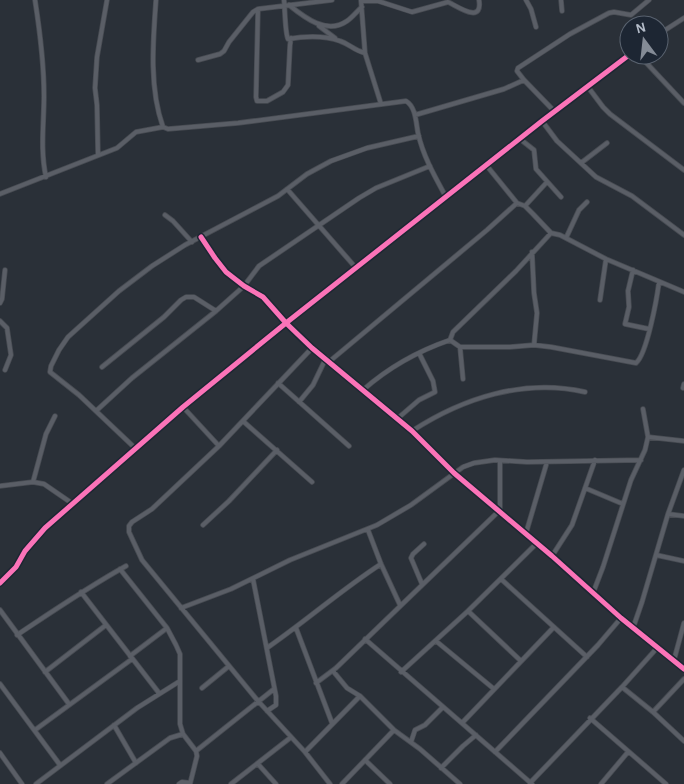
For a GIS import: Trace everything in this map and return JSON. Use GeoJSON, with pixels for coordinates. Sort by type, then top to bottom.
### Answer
{"type":"FeatureCollection","features":[{"type":"Feature","properties":{"kind":"street"},"geometry":{"type":"LineString","coordinates":[[35,0],[44,68],[42,142],[46,177]]}},
{"type":"Feature","properties":{"kind":"street"},"geometry":{"type":"LineString","coordinates":[[98,154],[95,88],[97,57],[107,0]]}},
{"type":"Feature","properties":{"kind":"street"},"geometry":{"type":"LineString","coordinates":[[156,0],[152,34],[154,76],[159,118],[163,127]]}},
{"type":"Feature","properties":{"kind":"street"},"geometry":{"type":"LineString","coordinates":[[284,0],[287,6],[286,35],[288,39],[314,36],[337,40],[357,51],[365,53]]}},
{"type":"Feature","properties":{"kind":"street"},"geometry":{"type":"LineString","coordinates":[[198,60],[220,54],[224,51],[253,12],[258,9],[332,0]]}},
{"type":"Feature","properties":{"kind":"street"},"geometry":{"type":"LineString","coordinates":[[380,104],[365,53],[361,0],[378,1],[412,12],[448,2],[466,13],[478,10],[480,6],[479,0]]}},
{"type":"Feature","properties":{"kind":"street"},"geometry":{"type":"LineString","coordinates":[[526,0],[531,9],[536,27]]}},
{"type":"Feature","properties":{"kind":"street"},"geometry":{"type":"LineString","coordinates":[[562,0],[562,12]]}},
{"type":"Feature","properties":{"kind":"street"},"geometry":{"type":"LineString","coordinates":[[555,112],[524,80],[517,71],[518,68],[570,34],[608,13],[632,15],[649,0]]}},
{"type":"Feature","properties":{"kind":"street"},"geometry":{"type":"LineString","coordinates":[[287,6],[316,23],[337,40]]}},
{"type":"Feature","properties":{"kind":"street"},"geometry":{"type":"LineString","coordinates":[[316,23],[332,26],[345,22],[362,7]]}},
{"type":"Feature","properties":{"kind":"street"},"geometry":{"type":"LineString","coordinates":[[258,9],[257,101],[267,101],[283,92],[288,85],[291,38]]}},
{"type":"Feature","properties":{"kind":"street"},"geometry":{"type":"LineString","coordinates":[[669,28],[684,18]]}},
{"type":"Feature","properties":{"kind":"street"},"geometry":{"type":"LineString","coordinates":[[0,582],[16,566],[25,551],[45,528],[183,407],[286,323],[542,121],[619,63]]}},
{"type":"Feature","properties":{"kind":"street"},"geometry":{"type":"LineString","coordinates":[[648,65],[684,103]]}},
{"type":"Feature","properties":{"kind":"street"},"geometry":{"type":"LineString","coordinates":[[415,115],[504,89],[524,80]]}},
{"type":"Feature","properties":{"kind":"street"},"geometry":{"type":"LineString","coordinates":[[588,87],[610,114],[684,170]]}},
{"type":"Feature","properties":{"kind":"street"},"geometry":{"type":"LineString","coordinates":[[0,194],[117,148],[136,132],[163,127],[168,129],[238,123],[406,101],[410,104],[415,115],[419,136],[430,166],[446,197]]}},
{"type":"Feature","properties":{"kind":"street"},"geometry":{"type":"LineString","coordinates":[[542,121],[557,141],[596,176],[632,196],[684,235]]}},
{"type":"Feature","properties":{"kind":"street"},"geometry":{"type":"LineString","coordinates":[[136,449],[96,411],[50,372],[59,350],[68,337],[119,291],[152,266],[201,237],[278,196],[307,174],[348,154],[419,136]]}},
{"type":"Feature","properties":{"kind":"street"},"geometry":{"type":"LineString","coordinates":[[520,139],[534,150],[536,169],[562,196]]}},
{"type":"Feature","properties":{"kind":"street"},"geometry":{"type":"LineString","coordinates":[[581,163],[606,143]]}},
{"type":"Feature","properties":{"kind":"street"},"geometry":{"type":"LineString","coordinates":[[96,411],[132,378],[216,311],[244,286],[259,266],[353,201],[376,188],[430,166]]}},
{"type":"Feature","properties":{"kind":"street"},"geometry":{"type":"LineString","coordinates":[[487,166],[517,203],[525,206],[551,233],[566,238],[606,259],[684,292]]}},
{"type":"Feature","properties":{"kind":"street"},"geometry":{"type":"LineString","coordinates":[[525,206],[547,182]]}},
{"type":"Feature","properties":{"kind":"street"},"geometry":{"type":"LineString","coordinates":[[287,189],[356,268]]}},
{"type":"Feature","properties":{"kind":"street"},"geometry":{"type":"LineString","coordinates":[[566,238],[579,210],[587,202]]}},
{"type":"Feature","properties":{"kind":"street"},"geometry":{"type":"LineString","coordinates":[[330,362],[517,203]]}},
{"type":"Feature","properties":{"kind":"street"},"geometry":{"type":"LineString","coordinates":[[165,215],[192,242]]}},
{"type":"Feature","properties":{"kind":"street"},"geometry":{"type":"LineString","coordinates":[[363,390],[381,374],[429,348],[450,340],[453,332],[551,233]]}},
{"type":"Feature","properties":{"kind":"street"},"geometry":{"type":"LineString","coordinates":[[201,237],[226,272],[244,286],[263,297],[312,348],[412,431],[437,458],[500,510],[621,618],[684,669]]}},
{"type":"Feature","properties":{"kind":"street"},"geometry":{"type":"LineString","coordinates":[[532,252],[537,316],[534,345]]}},
{"type":"Feature","properties":{"kind":"street"},"geometry":{"type":"LineString","coordinates":[[600,300],[606,259]]}},
{"type":"Feature","properties":{"kind":"street"},"geometry":{"type":"LineString","coordinates":[[0,303],[5,270]]}},
{"type":"Feature","properties":{"kind":"street"},"geometry":{"type":"LineString","coordinates":[[634,270],[628,291],[625,324],[649,329]]}},
{"type":"Feature","properties":{"kind":"street"},"geometry":{"type":"LineString","coordinates":[[450,340],[460,347],[510,348],[534,345],[551,347],[633,364],[638,361],[654,314],[659,282]]}},
{"type":"Feature","properties":{"kind":"street"},"geometry":{"type":"LineString","coordinates":[[102,367],[181,300],[194,297],[216,311]]}},
{"type":"Feature","properties":{"kind":"street"},"geometry":{"type":"LineString","coordinates":[[0,321],[7,328],[11,355],[5,370]]}},
{"type":"Feature","properties":{"kind":"street"},"geometry":{"type":"LineString","coordinates":[[460,347],[464,380]]}},
{"type":"Feature","properties":{"kind":"street"},"geometry":{"type":"LineString","coordinates":[[312,348],[220,446],[159,503],[138,517],[129,526],[132,541],[142,560],[258,701],[290,738],[305,752],[330,784]]}},
{"type":"Feature","properties":{"kind":"street"},"geometry":{"type":"LineString","coordinates":[[397,419],[416,402],[434,392],[433,381],[419,353]]}},
{"type":"Feature","properties":{"kind":"street"},"geometry":{"type":"LineString","coordinates":[[299,402],[313,385],[326,358]]}},
{"type":"Feature","properties":{"kind":"street"},"geometry":{"type":"LineString","coordinates":[[278,383],[349,446]]}},
{"type":"Feature","properties":{"kind":"street"},"geometry":{"type":"LineString","coordinates":[[412,431],[446,411],[488,395],[523,389],[559,387],[585,392]]}},
{"type":"Feature","properties":{"kind":"street"},"geometry":{"type":"LineString","coordinates":[[183,407],[220,446]]}},
{"type":"Feature","properties":{"kind":"street"},"geometry":{"type":"LineString","coordinates":[[593,593],[631,480],[641,460],[648,437],[643,409]]}},
{"type":"Feature","properties":{"kind":"street"},"geometry":{"type":"LineString","coordinates":[[33,482],[46,434],[55,416]]}},
{"type":"Feature","properties":{"kind":"street"},"geometry":{"type":"LineString","coordinates":[[244,422],[312,482]]}},
{"type":"Feature","properties":{"kind":"street"},"geometry":{"type":"LineString","coordinates":[[648,437],[684,441]]}},
{"type":"Feature","properties":{"kind":"street"},"geometry":{"type":"LineString","coordinates":[[203,525],[229,501],[277,450]]}},
{"type":"Feature","properties":{"kind":"street"},"geometry":{"type":"LineString","coordinates":[[552,556],[572,526],[594,460]]}},
{"type":"Feature","properties":{"kind":"street"},"geometry":{"type":"LineString","coordinates":[[181,608],[253,579],[290,560],[368,530],[411,505],[463,467],[474,463],[500,461],[641,460]]}},
{"type":"Feature","properties":{"kind":"street"},"geometry":{"type":"LineString","coordinates":[[316,683],[333,671],[500,510],[500,461]]}},
{"type":"Feature","properties":{"kind":"street"},"geometry":{"type":"LineString","coordinates":[[526,533],[547,462]]}},
{"type":"Feature","properties":{"kind":"street"},"geometry":{"type":"LineString","coordinates":[[633,628],[668,514],[684,470]]}},
{"type":"Feature","properties":{"kind":"street"},"geometry":{"type":"LineString","coordinates":[[0,486],[33,482],[44,484],[73,504]]}},
{"type":"Feature","properties":{"kind":"street"},"geometry":{"type":"LineString","coordinates":[[585,488],[623,504]]}},
{"type":"Feature","properties":{"kind":"street"},"geometry":{"type":"LineString","coordinates":[[668,514],[684,516]]}},
{"type":"Feature","properties":{"kind":"street"},"geometry":{"type":"LineString","coordinates":[[368,530],[400,605]]}},
{"type":"Feature","properties":{"kind":"street"},"geometry":{"type":"LineString","coordinates":[[401,672],[468,611],[537,543]]}},
{"type":"Feature","properties":{"kind":"street"},"geometry":{"type":"LineString","coordinates":[[422,584],[411,558],[424,544]]}},
{"type":"Feature","properties":{"kind":"street"},"geometry":{"type":"LineString","coordinates":[[656,555],[684,561]]}},
{"type":"Feature","properties":{"kind":"street"},"geometry":{"type":"LineString","coordinates":[[267,648],[296,628],[340,592],[381,564]]}},
{"type":"Feature","properties":{"kind":"street"},"geometry":{"type":"LineString","coordinates":[[18,635],[81,592],[126,566]]}},
{"type":"Feature","properties":{"kind":"street"},"geometry":{"type":"LineString","coordinates":[[120,569],[166,628],[180,654],[180,724],[183,734],[196,750],[197,756],[190,784],[182,782],[179,784]]}},
{"type":"Feature","properties":{"kind":"street"},"geometry":{"type":"LineString","coordinates":[[501,578],[586,657]]}},
{"type":"Feature","properties":{"kind":"street"},"geometry":{"type":"LineString","coordinates":[[253,579],[276,705],[267,711]]}},
{"type":"Feature","properties":{"kind":"street"},"geometry":{"type":"LineString","coordinates":[[81,592],[159,693]]}},
{"type":"Feature","properties":{"kind":"street"},"geometry":{"type":"LineString","coordinates":[[0,610],[69,704]]}},
{"type":"Feature","properties":{"kind":"street"},"geometry":{"type":"LineString","coordinates":[[468,611],[521,661]]}},
{"type":"Feature","properties":{"kind":"street"},"geometry":{"type":"LineString","coordinates":[[495,752],[621,618]]}},
{"type":"Feature","properties":{"kind":"street"},"geometry":{"type":"LineString","coordinates":[[674,660],[684,623]]}},
{"type":"Feature","properties":{"kind":"street"},"geometry":{"type":"LineString","coordinates":[[45,672],[106,625]]}},
{"type":"Feature","properties":{"kind":"street"},"geometry":{"type":"LineString","coordinates":[[35,730],[131,658],[166,628]]}},
{"type":"Feature","properties":{"kind":"street"},"geometry":{"type":"LineString","coordinates":[[296,628],[332,723]]}},
{"type":"Feature","properties":{"kind":"street"},"geometry":{"type":"LineString","coordinates":[[462,724],[553,628]]}},
{"type":"Feature","properties":{"kind":"street"},"geometry":{"type":"LineString","coordinates":[[365,639],[531,784],[590,718],[622,687],[657,648]]}},
{"type":"Feature","properties":{"kind":"street"},"geometry":{"type":"LineString","coordinates":[[436,641],[494,689]]}},
{"type":"Feature","properties":{"kind":"street"},"geometry":{"type":"LineString","coordinates":[[202,688],[229,666]]}},
{"type":"Feature","properties":{"kind":"street"},"geometry":{"type":"LineString","coordinates":[[333,671],[347,688],[360,696],[394,730],[460,784]]}},
{"type":"Feature","properties":{"kind":"street"},"geometry":{"type":"LineString","coordinates":[[653,712],[684,679]]}},
{"type":"Feature","properties":{"kind":"street"},"geometry":{"type":"LineString","coordinates":[[36,784],[114,725],[159,693],[180,681]]}},
{"type":"Feature","properties":{"kind":"street"},"geometry":{"type":"LineString","coordinates":[[0,684],[60,765]]}},
{"type":"Feature","properties":{"kind":"street"},"geometry":{"type":"LineString","coordinates":[[622,687],[653,712],[684,741]]}},
{"type":"Feature","properties":{"kind":"street"},"geometry":{"type":"LineString","coordinates":[[196,750],[274,689]]}},
{"type":"Feature","properties":{"kind":"street"},"geometry":{"type":"LineString","coordinates":[[305,752],[360,696]]}},
{"type":"Feature","properties":{"kind":"street"},"geometry":{"type":"LineString","coordinates":[[411,742],[415,730],[425,725],[443,707]]}},
{"type":"Feature","properties":{"kind":"street"},"geometry":{"type":"LineString","coordinates":[[590,718],[666,784]]}},
{"type":"Feature","properties":{"kind":"street"},"geometry":{"type":"LineString","coordinates":[[114,725],[136,763]]}},
{"type":"Feature","properties":{"kind":"street"},"geometry":{"type":"LineString","coordinates":[[342,784],[394,730]]}},
{"type":"Feature","properties":{"kind":"street"},"geometry":{"type":"LineString","coordinates":[[110,783],[170,738],[183,734]]}},
{"type":"Feature","properties":{"kind":"street"},"geometry":{"type":"LineString","coordinates":[[441,768],[476,735]]}},
{"type":"Feature","properties":{"kind":"street"},"geometry":{"type":"LineString","coordinates":[[231,784],[290,738]]}},
{"type":"Feature","properties":{"kind":"street"},"geometry":{"type":"LineString","coordinates":[[601,784],[628,752]]}},
{"type":"Feature","properties":{"kind":"street"},"geometry":{"type":"LineString","coordinates":[[0,754],[22,784]]}},
{"type":"Feature","properties":{"kind":"street"},"geometry":{"type":"LineString","coordinates":[[365,760],[390,784]]}},
{"type":"Feature","properties":{"kind":"street"},"geometry":{"type":"LineString","coordinates":[[258,764],[276,784]]}},
{"type":"Feature","properties":{"kind":"cycle path"},"geometry":{"type":"LineString","coordinates":[[0,583],[16,567],[25,551],[45,528],[183,407],[286,323],[619,63]]}},
{"type":"Feature","properties":{"kind":"cycle path"},"geometry":{"type":"LineString","coordinates":[[201,237],[226,272],[244,286],[263,297],[312,348],[412,431],[454,473],[552,556],[621,618],[684,669]]}}]}
